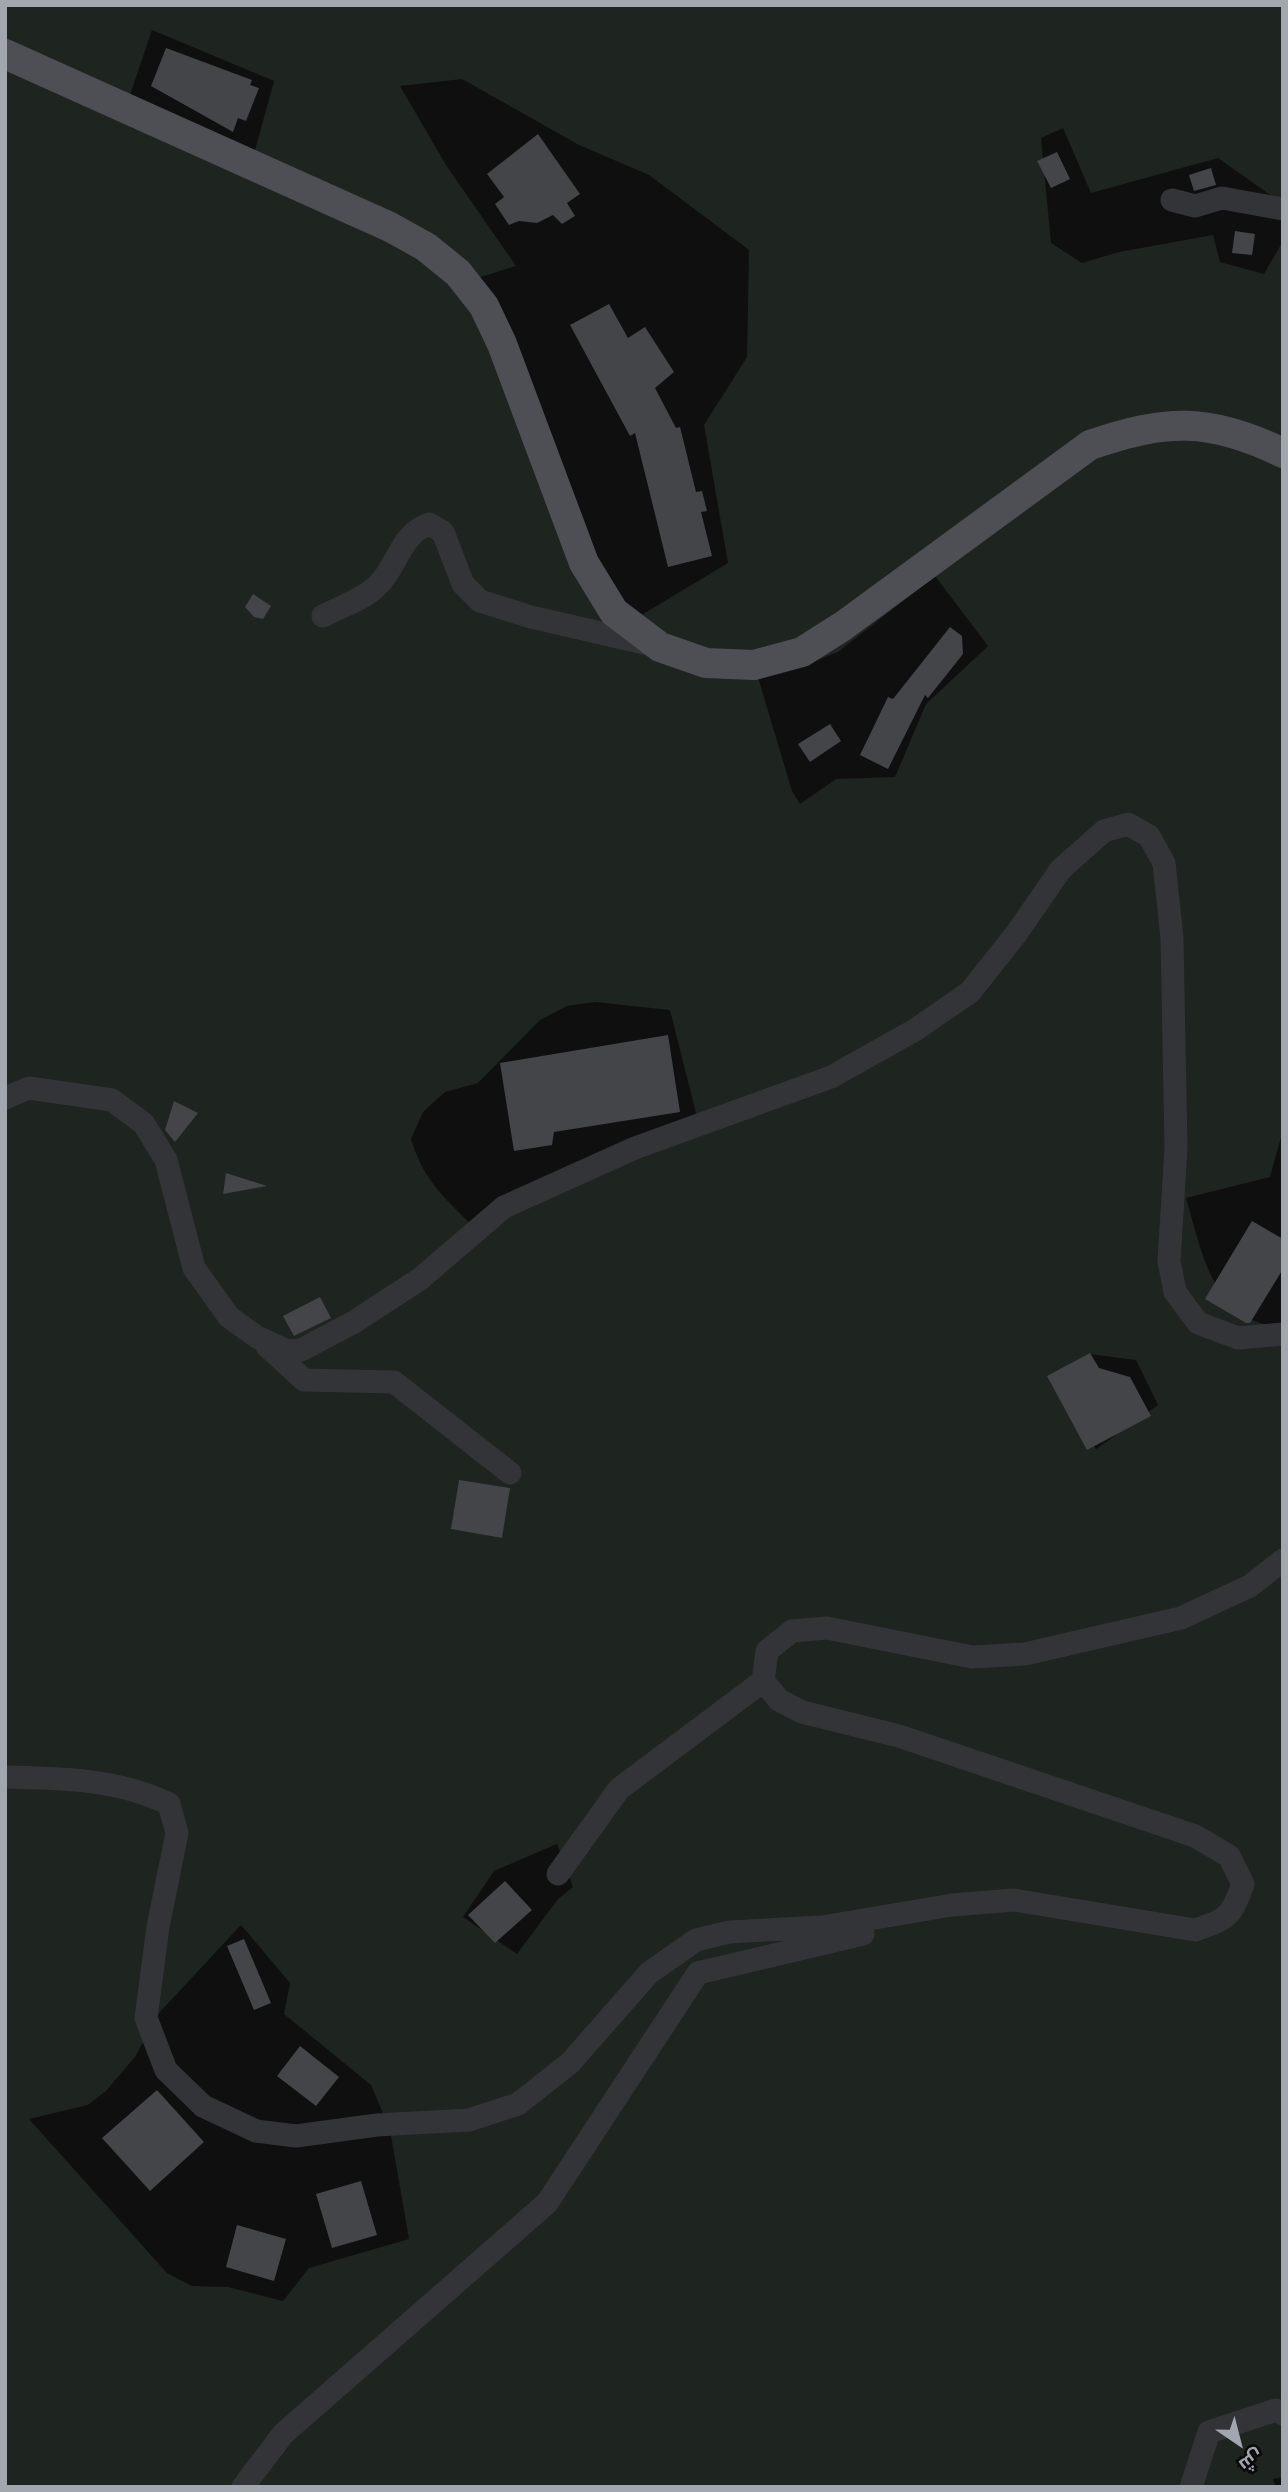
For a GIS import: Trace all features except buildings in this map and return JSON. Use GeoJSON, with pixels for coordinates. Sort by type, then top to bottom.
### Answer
{"type":"FeatureCollection","features":[{"type":"Feature","properties":{"kind":"main road"},"geometry":{"type":"LineString","coordinates":[[5,54],[390,227],[426,247],[458,273],[484,306],[502,344],[584,563],[614,612],[660,647],[706,663],[754,665],[802,652],[843,626],[1090,445],[1137,429],[1187,424],[1237,432],[1283,453]]}},
{"type":"Feature","properties":{"kind":"street"},"geometry":{"type":"LineString","coordinates":[[1172,200],[1195,206],[1222,198],[1283,209]]}},
{"type":"Feature","properties":{"kind":"street"},"geometry":{"type":"LineString","coordinates":[[323,616],[376,588],[396,564],[404,540],[415,529],[429,524],[443,532],[463,584],[480,601],[531,617],[660,647]]}},
{"type":"Feature","properties":{"kind":"street"},"geometry":{"type":"LineString","coordinates":[[257,1337],[287,1351],[301,1350],[318,1343],[420,1279],[504,1207],[635,1149],[831,1077],[915,1030],[970,992],[1016,934],[1061,869],[1104,831],[1128,824],[1149,836],[1164,863],[1172,938],[1176,1148],[1168,1261],[1175,1292],[1198,1323],[1238,1338],[1283,1334]]}},
{"type":"Feature","properties":{"kind":"street"},"geometry":{"type":"LineString","coordinates":[[5,1098],[29,1088],[113,1100],[144,1124],[166,1160],[194,1268],[229,1317],[257,1337],[304,1380],[394,1382],[510,1473]]}},
{"type":"Feature","properties":{"kind":"street"},"geometry":{"type":"LineString","coordinates":[[5,1777],[64,1778],[146,1792],[169,1804],[177,1833],[158,1927],[146,2018],[166,2070],[203,2106],[256,2131],[296,2136],[377,2125],[470,2120],[518,2104],[570,2063],[649,1973],[696,1940],[729,1932],[822,1927],[952,1905],[1014,1899],[1195,1930],[1223,1921],[1236,1903],[1243,1884],[1229,1856],[1195,1836],[899,1736],[802,1712],[779,1700],[764,1681],[767,1651],[792,1631],[827,1628],[972,1657],[1026,1654],[1181,1618],[1250,1586],[1283,1560]]}},
{"type":"Feature","properties":{"kind":"street"},"geometry":{"type":"LineString","coordinates":[[558,1874],[619,1789],[764,1681]]}},
{"type":"Feature","properties":{"kind":"street"},"geometry":{"type":"LineString","coordinates":[[243,2487],[283,2434],[547,2203],[698,1973],[877,1931],[884,1916]]}},
{"type":"Feature","properties":{"kind":"street"},"geometry":{"type":"LineString","coordinates":[[1191,2487],[1209,2432],[1276,2410],[1283,2414]]}},
{"type":"Feature","properties":{"kind":"shaded area"},"geometry":{"type":"Polygon","coordinates":[[[5,5],[1283,5],[1283,204],[1218,158],[1091,193],[1063,128],[1041,138],[1051,243],[1082,263],[1119,252],[1213,235],[1220,262],[1264,274],[1283,241],[1283,1130],[1270,1177],[1186,1198],[1205,1262],[1226,1299],[1241,1313],[1259,1323],[1283,1327],[1283,2477],[1273,2479],[1276,2487],[5,2487],[5,5]],[[152,30],[126,107],[254,154],[274,81],[152,30]],[[462,79],[400,86],[446,165],[516,266],[474,279],[583,532],[633,620],[728,563],[704,425],[747,357],[749,250],[649,175],[579,145],[462,79]],[[935,576],[838,652],[798,668],[757,674],[792,791],[800,804],[836,779],[895,777],[926,704],[988,646],[935,576]],[[595,1002],[567,1006],[540,1020],[478,1083],[445,1092],[423,1112],[411,1139],[429,1179],[477,1230],[698,1121],[670,1010],[595,1002]],[[1088,1354],[1050,1382],[1096,1449],[1158,1405],[1136,1360],[1088,1354]],[[557,1844],[494,1871],[463,1917],[517,1954],[558,1899],[573,1887],[557,1844]],[[241,1925],[159,2013],[135,2057],[106,2091],[88,2105],[29,2119],[167,2273],[192,2286],[228,2287],[283,2301],[309,2268],[409,2239],[390,2130],[371,2085],[284,2014],[290,1983],[241,1925]]]}}]}
